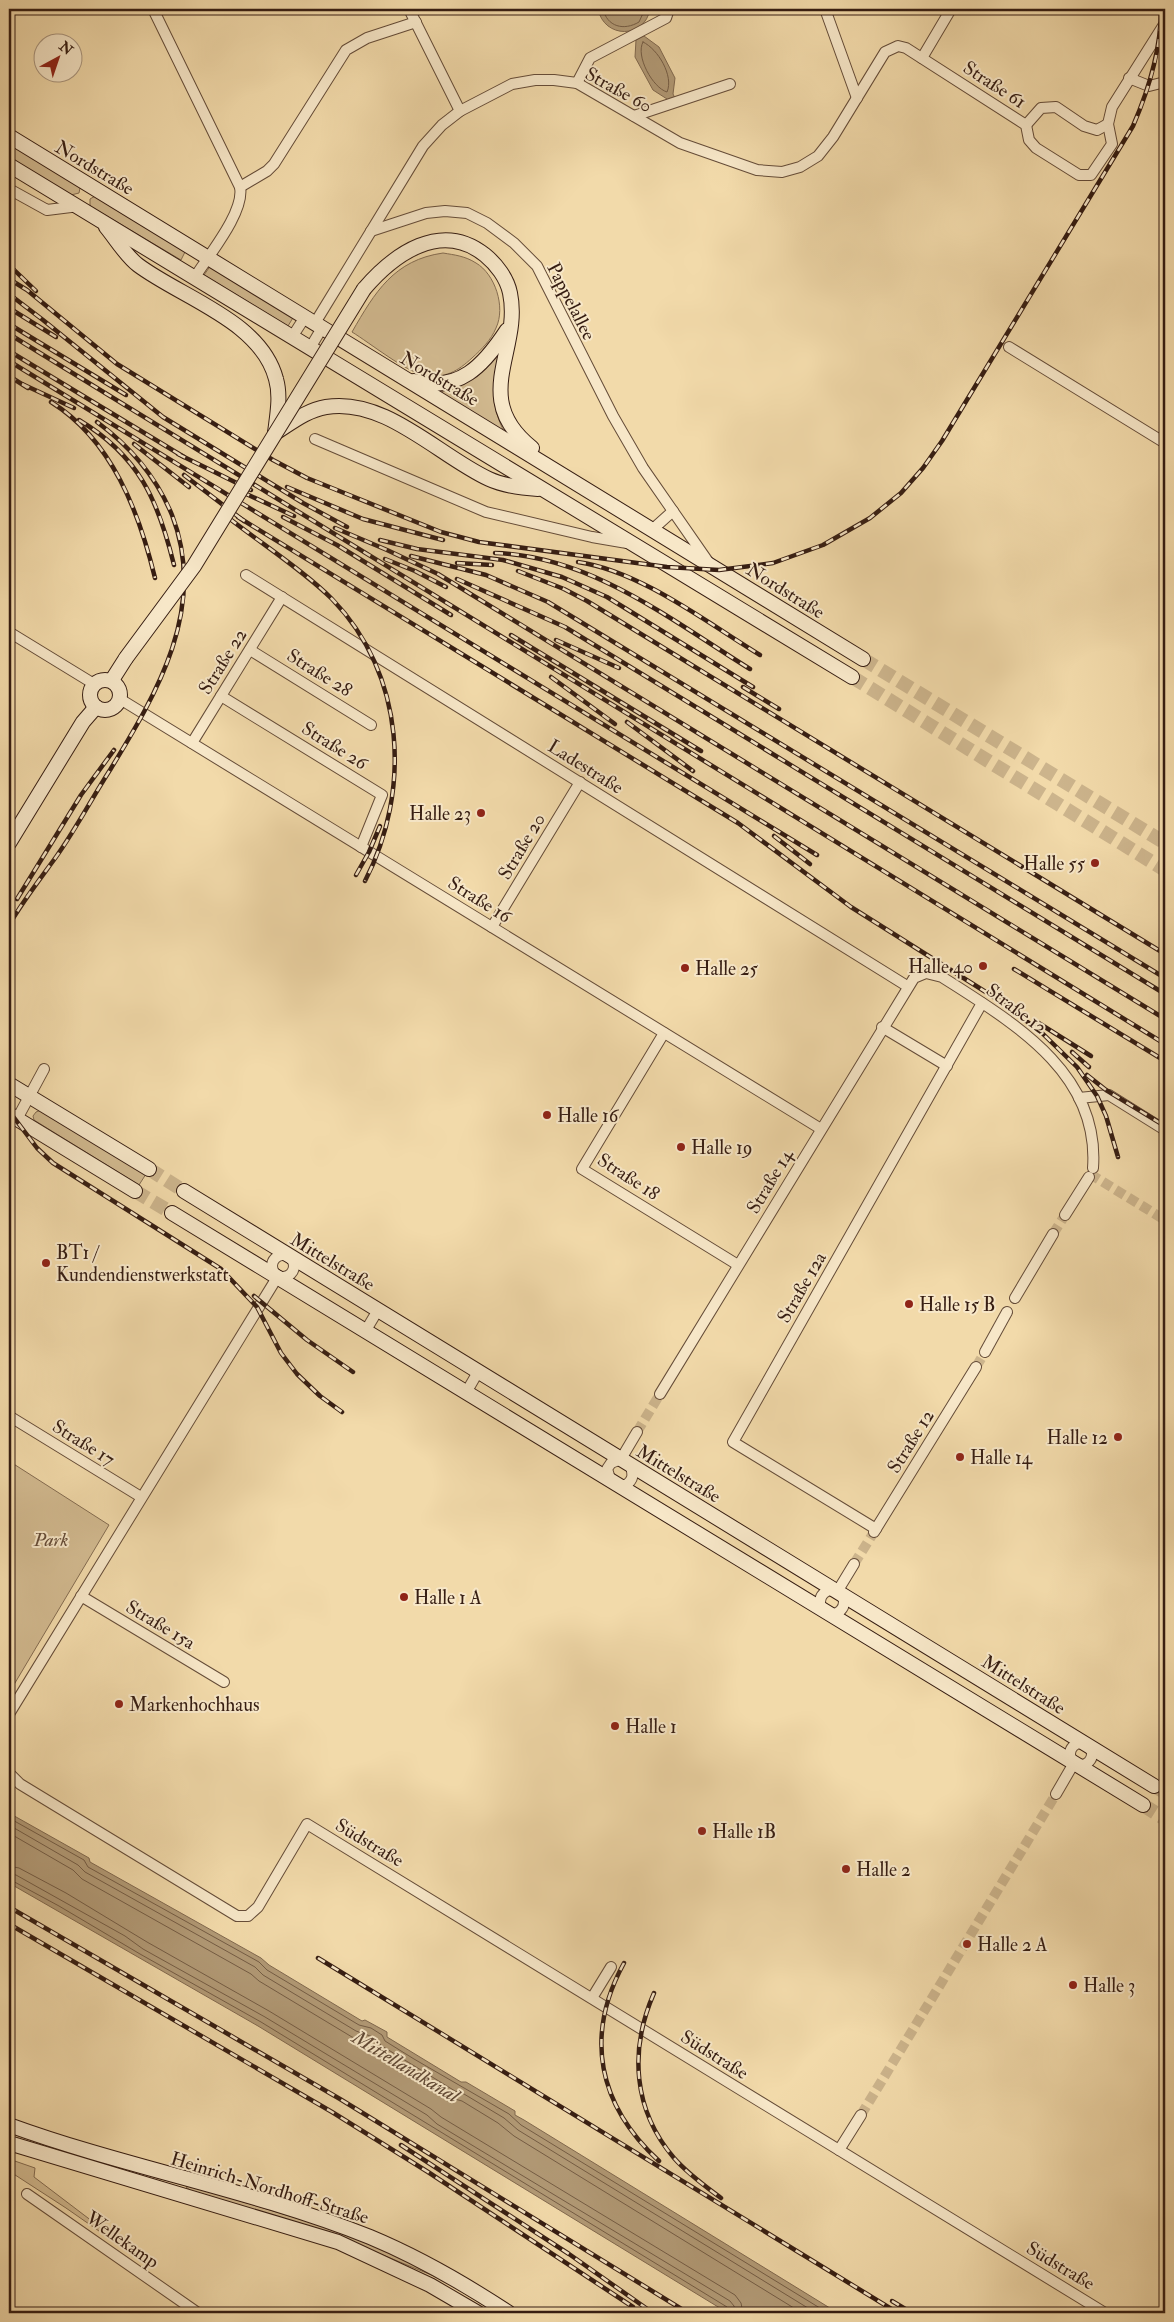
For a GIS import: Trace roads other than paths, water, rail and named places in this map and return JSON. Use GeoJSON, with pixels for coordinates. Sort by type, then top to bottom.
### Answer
{"type":"FeatureCollection","features":[{"type":"Feature","properties":{"kind":"street"},"geometry":{"type":"LineString","coordinates":[[153,9],[242,194],[235,213],[194,277]]}},
{"type":"Feature","properties":{"kind":"street"},"geometry":{"type":"LineString","coordinates":[[409,9],[460,111]]}},
{"type":"Feature","properties":{"kind":"street"},"geometry":{"type":"LineString","coordinates":[[577,83],[590,58],[666,18],[669,9]]}},
{"type":"Feature","properties":{"kind":"street"},"geometry":{"type":"LineString","coordinates":[[825,9],[857,98]]}},
{"type":"Feature","properties":{"kind":"street"},"geometry":{"type":"LineString","coordinates":[[922,58],[951,9]]}},
{"type":"Feature","properties":{"kind":"street"},"geometry":{"type":"LineString","coordinates":[[240,187],[267,171],[274,164],[346,50],[367,38],[416,22]]}},
{"type":"Feature","properties":{"kind":"street"},"geometry":{"type":"LineString","coordinates":[[1026,125],[1041,108],[1056,107],[1084,126],[1097,130],[1108,124],[1112,108],[1165,23]]}},
{"type":"Feature","properties":{"kind":"street","name":"Straße 60"},"geometry":{"type":"LineString","coordinates":[[314,322],[423,146],[442,125],[460,111],[512,84],[534,80],[577,83],[680,143],[757,170],[782,172],[800,167],[818,156],[833,138],[879,60],[891,48],[906,48],[922,58]]}},
{"type":"Feature","properties":{"kind":"street","name":"Straße 61"},"geometry":{"type":"LineString","coordinates":[[922,58],[1026,125],[1028,140],[1036,148],[1079,175],[1091,176],[1112,144],[1108,124]]}},
{"type":"Feature","properties":{"kind":"street"},"geometry":{"type":"LineString","coordinates":[[1129,78],[1149,86],[1165,82]]}},
{"type":"Feature","properties":{"kind":"street"},"geometry":{"type":"LineString","coordinates":[[634,116],[730,84]]}},
{"type":"Feature","properties":{"kind":"street","name":"Nordstraße"},"geometry":{"type":"LineString","coordinates":[[9,136],[711,564],[858,656],[846,674],[9,165]]}},
{"type":"Feature","properties":{"kind":"street"},"geometry":{"type":"LineString","coordinates":[[9,189],[46,210],[79,206]]}},
{"type":"Feature","properties":{"kind":"street","name":"Pappelallee"},"geometry":{"type":"LineString","coordinates":[[371,231],[426,213],[445,211],[467,214],[487,223],[514,243],[537,266],[612,416],[643,468],[711,564]]}},
{"type":"Feature","properties":{"kind":"street"},"geometry":{"type":"LineString","coordinates":[[99,219],[137,264],[232,322],[254,340],[268,360],[276,380],[278,398],[275,433]]}},
{"type":"Feature","properties":{"kind":"street"},"geometry":{"type":"LineString","coordinates":[[112,680],[194,566],[364,289],[397,257],[420,245],[437,241],[451,241],[467,245],[492,261],[503,276],[509,290],[512,305],[499,388],[504,412],[514,432],[524,442],[573,480]]}},
{"type":"Feature","properties":{"kind":"street"},"geometry":{"type":"LineString","coordinates":[[292,337],[314,322]]}},
{"type":"Feature","properties":{"kind":"street"},"geometry":{"type":"LineString","coordinates":[[310,348],[314,322]]}},
{"type":"Feature","properties":{"kind":"street"},"geometry":{"type":"LineString","coordinates":[[404,378],[436,385],[459,380],[482,362],[509,327]]}},
{"type":"Feature","properties":{"kind":"street"},"geometry":{"type":"LineString","coordinates":[[1009,347],[1165,443]]}},
{"type":"Feature","properties":{"kind":"street"},"geometry":{"type":"LineString","coordinates":[[275,433],[308,413],[324,407],[361,408],[382,415],[490,480],[542,490]]}},
{"type":"Feature","properties":{"kind":"street"},"geometry":{"type":"LineString","coordinates":[[315,439],[486,512],[630,544]]}},
{"type":"Feature","properties":{"kind":"street"},"geometry":{"type":"LineString","coordinates":[[653,529],[673,512]]}},
{"type":"Feature","properties":{"kind":"street","name":"Ladestraße"},"geometry":{"type":"LineString","coordinates":[[246,574],[907,986]]}},
{"type":"Feature","properties":{"kind":"street","name":"Straße 22"},"geometry":{"type":"LineString","coordinates":[[192,743],[282,597]]}},
{"type":"Feature","properties":{"kind":"street"},"geometry":{"type":"LineString","coordinates":[[9,632],[94,684]]}},
{"type":"Feature","properties":{"kind":"street","name":"Straße 28"},"geometry":{"type":"LineString","coordinates":[[250,650],[371,724]]}},
{"type":"Feature","properties":{"kind":"street"},"geometry":{"type":"LineString","coordinates":[[102,679],[112,680],[120,690],[120,699],[110,709],[96,707],[90,698],[91,688],[102,679]]}},
{"type":"Feature","properties":{"kind":"street","name":"Straße 26"},"geometry":{"type":"LineString","coordinates":[[221,696],[382,795],[361,847]]}},
{"type":"Feature","properties":{"kind":"street","name":"Straße 16"},"geometry":{"type":"LineString","coordinates":[[120,699],[821,1129]]}},
{"type":"Feature","properties":{"kind":"street"},"geometry":{"type":"LineString","coordinates":[[9,843],[83,722],[96,707]]}},
{"type":"Feature","properties":{"kind":"street","name":"Straße 20"},"geometry":{"type":"LineString","coordinates":[[492,927],[580,782]]}},
{"type":"Feature","properties":{"kind":"street","name":"Straße 12"},"geometry":{"type":"LineString","coordinates":[[907,986],[914,978],[926,973],[942,977],[1030,1036],[1065,1074],[1091,1127],[1094,1156],[1091,1173],[1065,1215]]}},
{"type":"Feature","properties":{"kind":"street","name":"Straße 14"},"geometry":{"type":"LineString","coordinates":[[660,1394],[907,986]]}},
{"type":"Feature","properties":{"kind":"street","name":"Straße 12a"},"geometry":{"type":"LineString","coordinates":[[875,1530],[733,1442],[982,1003]]}},
{"type":"Feature","properties":{"kind":"street"},"geometry":{"type":"LineString","coordinates":[[882,1028],[947,1066]]}},
{"type":"Feature","properties":{"kind":"street","name":"Straße 18"},"geometry":{"type":"LineString","coordinates":[[664,1033],[582,1169],[738,1265]]}},
{"type":"Feature","properties":{"kind":"street"},"geometry":{"type":"LineString","coordinates":[[44,1069],[31,1097],[13,1116],[136,1192]]}},
{"type":"Feature","properties":{"kind":"street"},"geometry":{"type":"LineString","coordinates":[[9,1084],[149,1170]]}},
{"type":"Feature","properties":{"kind":"street"},"geometry":{"type":"LineString","coordinates":[[1078,1098],[1108,1095],[1165,1130]]}},
{"type":"Feature","properties":{"kind":"street","name":"Mittelstraße"},"geometry":{"type":"LineString","coordinates":[[184,1191],[1154,1786]]}},
{"type":"Feature","properties":{"kind":"street"},"geometry":{"type":"LineString","coordinates":[[172,1213],[467,1391],[1142,1805]]}},
{"type":"Feature","properties":{"kind":"street"},"geometry":{"type":"LineString","coordinates":[[1015,1298],[1053,1234]]}},
{"type":"Feature","properties":{"kind":"street"},"geometry":{"type":"LineString","coordinates":[[281,1254],[288,1256],[294,1262],[293,1271],[286,1277],[278,1276],[272,1268],[274,1259],[281,1254]]}},
{"type":"Feature","properties":{"kind":"street"},"geometry":{"type":"LineString","coordinates":[[9,1714],[278,1276]]}},
{"type":"Feature","properties":{"kind":"street"},"geometry":{"type":"LineString","coordinates":[[366,1330],[378,1310]]}},
{"type":"Feature","properties":{"kind":"street"},"geometry":{"type":"LineString","coordinates":[[985,1352],[1007,1312]]}},
{"type":"Feature","properties":{"kind":"street","name":"Straße 12"},"geometry":{"type":"LineString","coordinates":[[875,1530],[976,1367]]}},
{"type":"Feature","properties":{"kind":"street"},"geometry":{"type":"LineString","coordinates":[[467,1391],[478,1372]]}},
{"type":"Feature","properties":{"kind":"street","name":"Straße 17"},"geometry":{"type":"LineString","coordinates":[[9,1416],[141,1497]]}},
{"type":"Feature","properties":{"kind":"street"},"geometry":{"type":"LineString","coordinates":[[626,1462],[638,1432]]}},
{"type":"Feature","properties":{"kind":"street"},"geometry":{"type":"LineString","coordinates":[[626,1462],[634,1475],[626,1485],[615,1482],[607,1469],[611,1463],[626,1462]]}},
{"type":"Feature","properties":{"kind":"street"},"geometry":{"type":"LineString","coordinates":[[838,1592],[854,1564]]}},
{"type":"Feature","properties":{"kind":"street"},"geometry":{"type":"LineString","coordinates":[[829,1590],[838,1592],[844,1599],[843,1608],[834,1614],[826,1611],[821,1604],[823,1595],[829,1590]]}},
{"type":"Feature","properties":{"kind":"street","name":"Straße 15a"},"geometry":{"type":"LineString","coordinates":[[81,1596],[224,1682]]}},
{"type":"Feature","properties":{"kind":"street"},"geometry":{"type":"LineString","coordinates":[[1077,1743],[1087,1744],[1092,1752],[1090,1761],[1083,1765],[1074,1763],[1070,1756],[1072,1748],[1077,1743]]}},
{"type":"Feature","properties":{"kind":"street"},"geometry":{"type":"LineString","coordinates":[[1056,1794],[1074,1763]]}},
{"type":"Feature","properties":{"kind":"street","name":"Südstraße"},"geometry":{"type":"LineString","coordinates":[[9,1773],[20,1784],[237,1916],[248,1916],[258,1907],[307,1824],[1105,2313]]}},
{"type":"Feature","properties":{"kind":"street"},"geometry":{"type":"LineString","coordinates":[[592,1998],[611,1968]]}},
{"type":"Feature","properties":{"kind":"street"},"geometry":{"type":"LineString","coordinates":[[839,2150],[861,2115]]}},
{"type":"Feature","properties":{"kind":"street","name":"Heinrich-Nordhoff-Straße"},"geometry":{"type":"LineString","coordinates":[[9,2125],[69,2145],[294,2211],[370,2237],[455,2279],[508,2313]]}},
{"type":"Feature","properties":{"kind":"street","name":"Heinrich-Nordhoff-Straße"},"geometry":{"type":"LineString","coordinates":[[9,2143],[338,2242],[430,2284],[478,2313]]}},
{"type":"Feature","properties":{"kind":"street","name":"Wellekamp"},"geometry":{"type":"LineString","coordinates":[[27,2194],[198,2313]]}},
{"type":"Feature","properties":{"kind":"water"},"geometry":{"type":"Polygon","coordinates":[[[598,9],[650,9],[647,19],[641,26],[633,30],[624,31],[608,26],[602,19],[598,9]]]}},
{"type":"Feature","properties":{"kind":"water"},"geometry":{"type":"Polygon","coordinates":[[[644,36],[659,47],[675,78],[673,94],[676,100],[668,103],[667,99],[653,90],[635,57],[636,40],[644,36]]]}},
{"type":"Feature","properties":{"kind":"water","name":"Mittellandkanal"},"geometry":{"type":"Polygon","coordinates":[[[9,1813],[89,1858],[90,1862],[261,1958],[269,1965],[362,2021],[365,2020],[387,2032],[387,2037],[461,2082],[466,2082],[515,2111],[515,2115],[838,2313],[728,2313],[258,2026],[9,1883],[9,1813]]]}},
{"type":"Feature","properties":{"kind":"tunnel"},"geometry":{"type":"LineString","coordinates":[[863,659],[1165,843]]}},
{"type":"Feature","properties":{"kind":"tunnel"},"geometry":{"type":"LineString","coordinates":[[852,677],[1165,870]]}},
{"type":"Feature","properties":{"kind":"tunnel"},"geometry":{"type":"LineString","coordinates":[[149,1169],[184,1191]]}},
{"type":"Feature","properties":{"kind":"tunnel"},"geometry":{"type":"LineString","coordinates":[[1090,1174],[1165,1220]]}},
{"type":"Feature","properties":{"kind":"tunnel"},"geometry":{"type":"LineString","coordinates":[[135,1191],[172,1213]]}},
{"type":"Feature","properties":{"kind":"tunnel"},"geometry":{"type":"LineString","coordinates":[[1053,1234],[1065,1215]]}},
{"type":"Feature","properties":{"kind":"tunnel"},"geometry":{"type":"LineString","coordinates":[[976,1367],[985,1352]]}},
{"type":"Feature","properties":{"kind":"tunnel"},"geometry":{"type":"LineString","coordinates":[[637,1432],[660,1394]]}},
{"type":"Feature","properties":{"kind":"tunnel"},"geometry":{"type":"LineString","coordinates":[[854,1564],[874,1532]]}},
{"type":"Feature","properties":{"kind":"tunnel"},"geometry":{"type":"LineString","coordinates":[[1154,1786],[1165,1792]]}},
{"type":"Feature","properties":{"kind":"tunnel"},"geometry":{"type":"LineString","coordinates":[[861,2115],[1056,1794]]}},
{"type":"Feature","properties":{"kind":"tunnel"},"geometry":{"type":"LineString","coordinates":[[1143,1805],[1165,1819]]}},
{"type":"Feature","properties":{"kind":"railway"},"geometry":{"type":"LineString","coordinates":[[9,279],[27,290],[117,364],[273,460],[307,478],[441,532],[479,542],[667,567],[719,570],[773,563],[823,545],[870,518],[901,493],[923,468],[942,441],[1133,126],[1153,69],[1159,39],[1161,9]]}},
{"type":"Feature","properties":{"kind":"railway"},"geometry":{"type":"LineString","coordinates":[[9,265],[36,291]]}},
{"type":"Feature","properties":{"kind":"railway"},"geometry":{"type":"LineString","coordinates":[[9,294],[163,417],[303,503],[347,527]]}},
{"type":"Feature","properties":{"kind":"railway"},"geometry":{"type":"LineString","coordinates":[[9,308],[56,337]]}},
{"type":"Feature","properties":{"kind":"railway"},"geometry":{"type":"LineString","coordinates":[[9,324],[126,395]]}},
{"type":"Feature","properties":{"kind":"railway"},"geometry":{"type":"LineString","coordinates":[[9,334],[1165,1044]]}},
{"type":"Feature","properties":{"kind":"railway"},"geometry":{"type":"LineString","coordinates":[[9,351],[184,457]]}},
{"type":"Feature","properties":{"kind":"railway"},"geometry":{"type":"LineString","coordinates":[[9,361],[817,855]]}},
{"type":"Feature","properties":{"kind":"railway"},"geometry":{"type":"LineString","coordinates":[[9,376],[28,388]]}},
{"type":"Feature","properties":{"kind":"railway"},"geometry":{"type":"LineString","coordinates":[[22,384],[74,408]]}},
{"type":"Feature","properties":{"kind":"railway"},"geometry":{"type":"LineString","coordinates":[[51,402],[91,436],[120,480],[141,528],[155,578]]}},
{"type":"Feature","properties":{"kind":"railway"},"geometry":{"type":"LineString","coordinates":[[79,420],[100,434],[117,449],[143,482],[161,520],[174,565]]}},
{"type":"Feature","properties":{"kind":"railway"},"geometry":{"type":"LineString","coordinates":[[9,925],[70,836],[145,711],[160,680],[181,616],[184,583],[182,550],[166,501],[141,463],[121,442],[97,422]]}},
{"type":"Feature","properties":{"kind":"railway"},"geometry":{"type":"LineString","coordinates":[[134,444],[189,487]]}},
{"type":"Feature","properties":{"kind":"railway"},"geometry":{"type":"LineString","coordinates":[[178,454],[251,490]]}},
{"type":"Feature","properties":{"kind":"railway"},"geometry":{"type":"LineString","coordinates":[[184,475],[244,521]]}},
{"type":"Feature","properties":{"kind":"railway"},"geometry":{"type":"LineString","coordinates":[[287,487],[363,519],[443,540]]}},
{"type":"Feature","properties":{"kind":"railway"},"geometry":{"type":"LineString","coordinates":[[242,492],[294,516]]}},
{"type":"Feature","properties":{"kind":"railway"},"geometry":{"type":"LineString","coordinates":[[238,517],[738,823],[851,907],[1000,1001],[1042,1033],[1077,1067],[1097,1096],[1106,1116],[1118,1157]]}},
{"type":"Feature","properties":{"kind":"railway"},"geometry":{"type":"LineString","coordinates":[[283,517],[337,545],[451,615]]}},
{"type":"Feature","properties":{"kind":"railway"},"geometry":{"type":"LineString","coordinates":[[230,519],[296,568],[332,599],[356,629],[375,662],[387,697],[394,734],[394,772],[390,809],[380,846],[365,881]]}},
{"type":"Feature","properties":{"kind":"railway"},"geometry":{"type":"LineString","coordinates":[[335,528],[438,574],[1165,1019]]}},
{"type":"Feature","properties":{"kind":"railway"},"geometry":{"type":"LineString","coordinates":[[380,540],[417,549],[503,560],[562,577],[607,597],[753,687]]}},
{"type":"Feature","properties":{"kind":"railway"},"geometry":{"type":"LineString","coordinates":[[495,553],[530,557],[564,566],[597,578],[660,612],[750,669]]}},
{"type":"Feature","properties":{"kind":"railway"},"geometry":{"type":"LineString","coordinates":[[411,556],[486,575],[548,602],[1165,978]]}},
{"type":"Feature","properties":{"kind":"railway"},"geometry":{"type":"LineString","coordinates":[[385,559],[415,571],[446,587]]}},
{"type":"Feature","properties":{"kind":"railway"},"geometry":{"type":"LineString","coordinates":[[578,562],[601,567],[649,587],[695,613],[760,655]]}},
{"type":"Feature","properties":{"kind":"railway"},"geometry":{"type":"LineString","coordinates":[[457,563],[492,565]]}},
{"type":"Feature","properties":{"kind":"railway"},"geometry":{"type":"LineString","coordinates":[[518,571],[564,589],[587,601],[1165,954]]}},
{"type":"Feature","properties":{"kind":"railway"},"geometry":{"type":"LineString","coordinates":[[457,579],[565,627],[1165,994]]}},
{"type":"Feature","properties":{"kind":"railway"},"geometry":{"type":"LineString","coordinates":[[511,635],[701,751]]}},
{"type":"Feature","properties":{"kind":"railway"},"geometry":{"type":"LineString","coordinates":[[556,640],[619,668]]}},
{"type":"Feature","properties":{"kind":"railway"},"geometry":{"type":"LineString","coordinates":[[551,677],[615,724]]}},
{"type":"Feature","properties":{"kind":"railway"},"geometry":{"type":"LineString","coordinates":[[743,687],[779,709]]}},
{"type":"Feature","properties":{"kind":"railway"},"geometry":{"type":"LineString","coordinates":[[627,722],[693,771]]}},
{"type":"Feature","properties":{"kind":"railway"},"geometry":{"type":"LineString","coordinates":[[17,899],[81,795],[114,750]]}},
{"type":"Feature","properties":{"kind":"railway"},"geometry":{"type":"LineString","coordinates":[[356,875],[369,852],[380,826]]}},
{"type":"Feature","properties":{"kind":"railway"},"geometry":{"type":"LineString","coordinates":[[774,836],[810,864]]}},
{"type":"Feature","properties":{"kind":"railway"},"geometry":{"type":"LineString","coordinates":[[1014,969],[1165,1061]]}},
{"type":"Feature","properties":{"kind":"railway"},"geometry":{"type":"LineString","coordinates":[[1037,1022],[1091,1056]]}},
{"type":"Feature","properties":{"kind":"railway"},"geometry":{"type":"LineString","coordinates":[[1072,1052],[1089,1067]]}},
{"type":"Feature","properties":{"kind":"railway"},"geometry":{"type":"LineString","coordinates":[[1087,1075],[1106,1090],[1165,1126]]}},
{"type":"Feature","properties":{"kind":"railway"},"geometry":{"type":"LineString","coordinates":[[9,1111],[37,1148],[53,1163],[221,1269],[257,1307],[281,1353],[297,1374],[320,1396],[342,1412]]}},
{"type":"Feature","properties":{"kind":"railway"},"geometry":{"type":"LineString","coordinates":[[254,1296],[307,1340],[353,1372]]}},
{"type":"Feature","properties":{"kind":"railway"},"geometry":{"type":"LineString","coordinates":[[9,1907],[340,2099],[688,2313]]}},
{"type":"Feature","properties":{"kind":"railway"},"geometry":{"type":"LineString","coordinates":[[9,1924],[332,2112],[428,2172],[633,2307]]}},
{"type":"Feature","properties":{"kind":"railway"},"geometry":{"type":"LineString","coordinates":[[318,1958],[898,2313]]}},
{"type":"Feature","properties":{"kind":"railway"},"geometry":{"type":"LineString","coordinates":[[624,1963],[612,1990],[604,2017],[601,2043],[604,2068],[611,2093],[622,2117],[638,2139],[659,2161]]}},
{"type":"Feature","properties":{"kind":"railway"},"geometry":{"type":"LineString","coordinates":[[654,1993],[646,2014],[641,2036],[639,2079],[643,2100],[650,2120],[660,2139],[674,2158],[691,2175],[721,2198]]}},
{"type":"Feature","properties":{"kind":"railway"},"geometry":{"type":"LineString","coordinates":[[401,2145],[569,2254],[653,2313]]}},
{"type":"Feature","properties":{"kind":"railway"},"geometry":{"type":"LineString","coordinates":[[892,2301],[912,2313]]}},
{"type":"Feature","properties":{"kind":"place","name":"Halle 23"},"geometry":{"type":"Point","coordinates":[481,813]}},
{"type":"Feature","properties":{"kind":"place","name":"Halle 55"},"geometry":{"type":"Point","coordinates":[1095,863]}},
{"type":"Feature","properties":{"kind":"place","name":"Halle 40"},"geometry":{"type":"Point","coordinates":[983,966]}},
{"type":"Feature","properties":{"kind":"place","name":"Halle 25"},"geometry":{"type":"Point","coordinates":[685,968]}},
{"type":"Feature","properties":{"kind":"place","name":"Halle 16"},"geometry":{"type":"Point","coordinates":[547,1115]}},
{"type":"Feature","properties":{"kind":"place","name":"Halle 19"},"geometry":{"type":"Point","coordinates":[681,1147]}},
{"type":"Feature","properties":{"kind":"place","name":"BT1 / Kundendienstwerkstatt"},"geometry":{"type":"Point","coordinates":[46,1263]}},
{"type":"Feature","properties":{"kind":"place","name":"Halle 15 B"},"geometry":{"type":"Point","coordinates":[909,1304]}},
{"type":"Feature","properties":{"kind":"place","name":"Halle 12"},"geometry":{"type":"Point","coordinates":[1118,1437]}},
{"type":"Feature","properties":{"kind":"place","name":"Halle 14"},"geometry":{"type":"Point","coordinates":[960,1457]}},
{"type":"Feature","properties":{"kind":"place","name":"Halle 1 A"},"geometry":{"type":"Point","coordinates":[404,1597]}},
{"type":"Feature","properties":{"kind":"place","name":"Markenhochhaus"},"geometry":{"type":"Point","coordinates":[119,1704]}},
{"type":"Feature","properties":{"kind":"place","name":"Halle 1"},"geometry":{"type":"Point","coordinates":[615,1726]}},
{"type":"Feature","properties":{"kind":"place","name":"Halle 1B"},"geometry":{"type":"Point","coordinates":[702,1831]}},
{"type":"Feature","properties":{"kind":"place","name":"Halle 2"},"geometry":{"type":"Point","coordinates":[846,1869]}},
{"type":"Feature","properties":{"kind":"place","name":"Halle 2 A"},"geometry":{"type":"Point","coordinates":[967,1944]}},
{"type":"Feature","properties":{"kind":"place","name":"Halle 3"},"geometry":{"type":"Point","coordinates":[1073,1985]}},
{"type":"Feature","properties":{"kind":"park label","name":"Park"},"geometry":{"type":"Point","coordinates":[51,1539]}}]}
